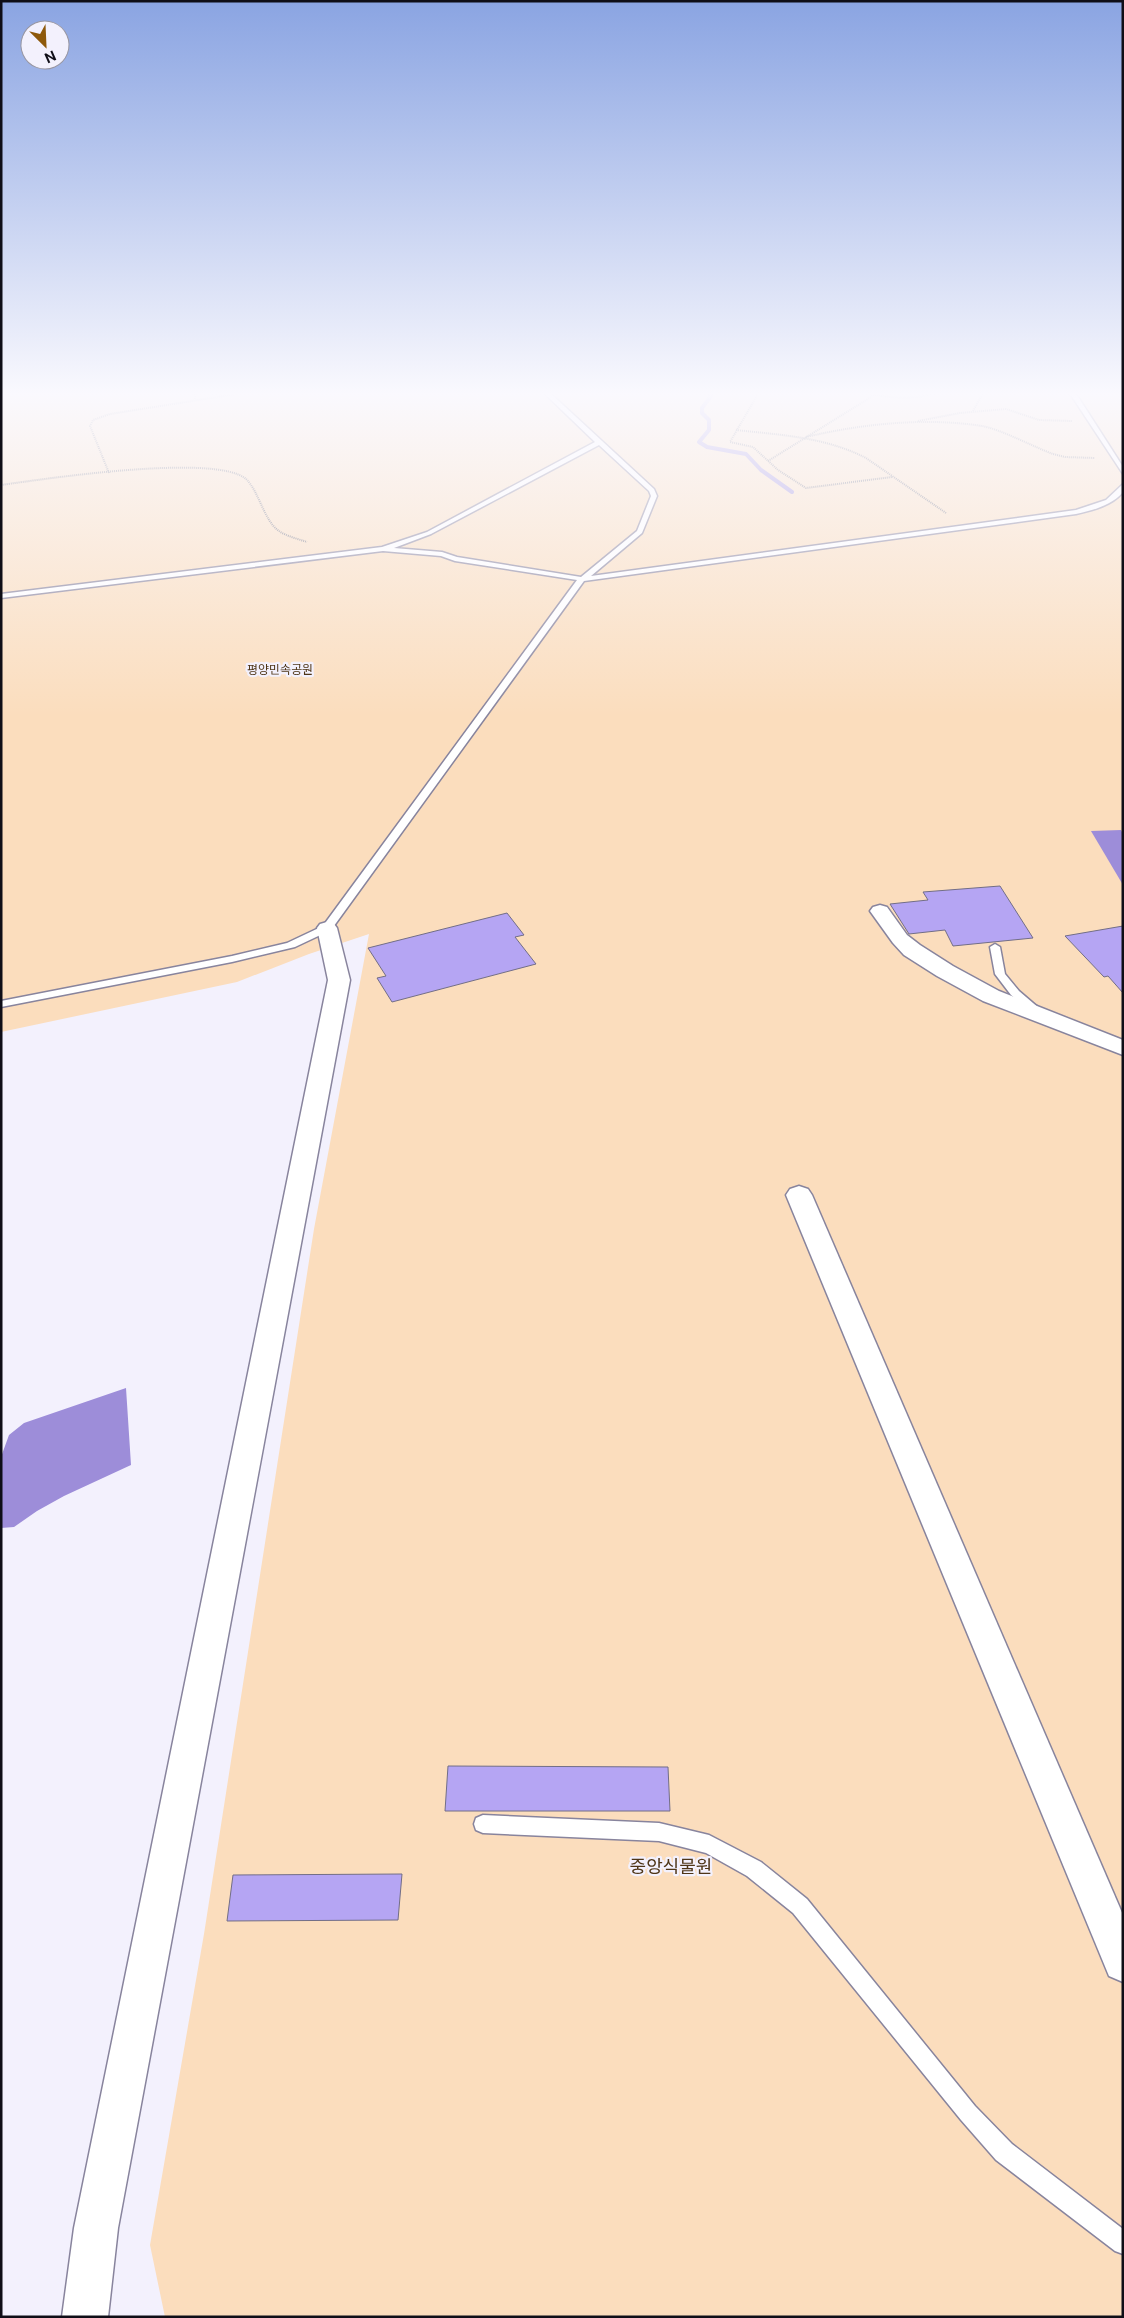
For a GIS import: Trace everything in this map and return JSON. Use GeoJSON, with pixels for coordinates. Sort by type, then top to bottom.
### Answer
{"type":"FeatureCollection","features":[{"type":"Feature","properties":{"kind":"street"},"geometry":{"type":"LineString","coordinates":[[880,911],[900,939],[912,950],[945,972],[992,996],[1123,1048]]}},
{"type":"Feature","properties":{"kind":"street"},"geometry":{"type":"LineString","coordinates":[[84,2317],[96,2228],[339,980],[327,928]]}},
{"type":"Feature","properties":{"kind":"street"},"geometry":{"type":"LineString","coordinates":[[799,1195],[1123,1962]]}},
{"type":"Feature","properties":{"kind":"lane"},"geometry":{"type":"LineString","coordinates":[[1,596],[383,548],[410,541],[429,533],[492,500]]}},
{"type":"Feature","properties":{"kind":"lane"},"geometry":{"type":"LineString","coordinates":[[1,1004],[232,959],[291,945],[327,928],[582,579],[640,532],[652,500]]}},
{"type":"Feature","properties":{"kind":"lane"},"geometry":{"type":"LineString","coordinates":[[429,533],[429,542],[434,550],[455,559],[582,579],[1058,515],[1095,507],[1110,500]]}},
{"type":"Feature","properties":{"kind":"lane"},"geometry":{"type":"LineString","coordinates":[[383,548],[442,554]]}},
{"type":"Feature","properties":{"kind":"lane"},"geometry":{"type":"LineString","coordinates":[[995,947],[1000,974],[1015,993],[1038,1013]]}},
{"type":"Feature","properties":{"kind":"lane"},"geometry":{"type":"LineString","coordinates":[[483,1824],[659,1832],[709,1844],[754,1869],[800,1906],[968,2113],[1004,2152],[1123,2243]]}},
{"type":"Feature","properties":{"kind":"path"},"geometry":{"type":"LineString","coordinates":[[259,500],[279,531],[339,554]]}},
{"type":"Feature","properties":{"kind":"path"},"geometry":{"type":"LineString","coordinates":[[927,500],[966,527]]}},
{"type":"Feature","properties":{"kind":"green space","name":"중앙식물원"},"geometry":{"type":"Polygon","coordinates":[[[1,500],[1123,500],[1123,2317],[165,2317],[150,2245],[204,1934],[314,1229],[369,934],[309,954],[237,982],[1,1032],[1,500]]]}},
{"type":"Feature","properties":{"kind":"shaded area"},"geometry":{"type":"Polygon","coordinates":[[[1121,830],[1123,834],[1123,885],[1091,831],[1121,830]]]}},
{"type":"Feature","properties":{"kind":"shaded area"},"geometry":{"type":"Polygon","coordinates":[[[126,1388],[131,1465],[64,1496],[14,1527],[1,1528],[1,1457],[9,1435],[24,1423],[126,1388]]]}},
{"type":"Feature","properties":{"kind":"building"},"geometry":{"type":"Polygon","coordinates":[[[1000,886],[1033,938],[953,946],[945,930],[909,934],[890,904],[928,900],[923,892],[1000,886]]]}},
{"type":"Feature","properties":{"kind":"building"},"geometry":{"type":"Polygon","coordinates":[[[507,913],[524,935],[515,937],[536,964],[392,1002],[377,978],[386,976],[368,948],[507,913]]]}},
{"type":"Feature","properties":{"kind":"building"},"geometry":{"type":"Polygon","coordinates":[[[1123,926],[1123,993],[1108,976],[1104,977],[1065,936],[1123,926]]]}},
{"type":"Feature","properties":{"kind":"building"},"geometry":{"type":"Polygon","coordinates":[[[448,1766],[668,1767],[670,1811],[445,1811],[448,1766]]]}},
{"type":"Feature","properties":{"kind":"building"},"geometry":{"type":"Polygon","coordinates":[[[402,1874],[398,1920],[227,1921],[233,1875],[402,1874]]]}},
{"type":"Feature","properties":{"kind":"park label","name":"평양민속공원"},"geometry":{"type":"Point","coordinates":[280,670]}}]}
